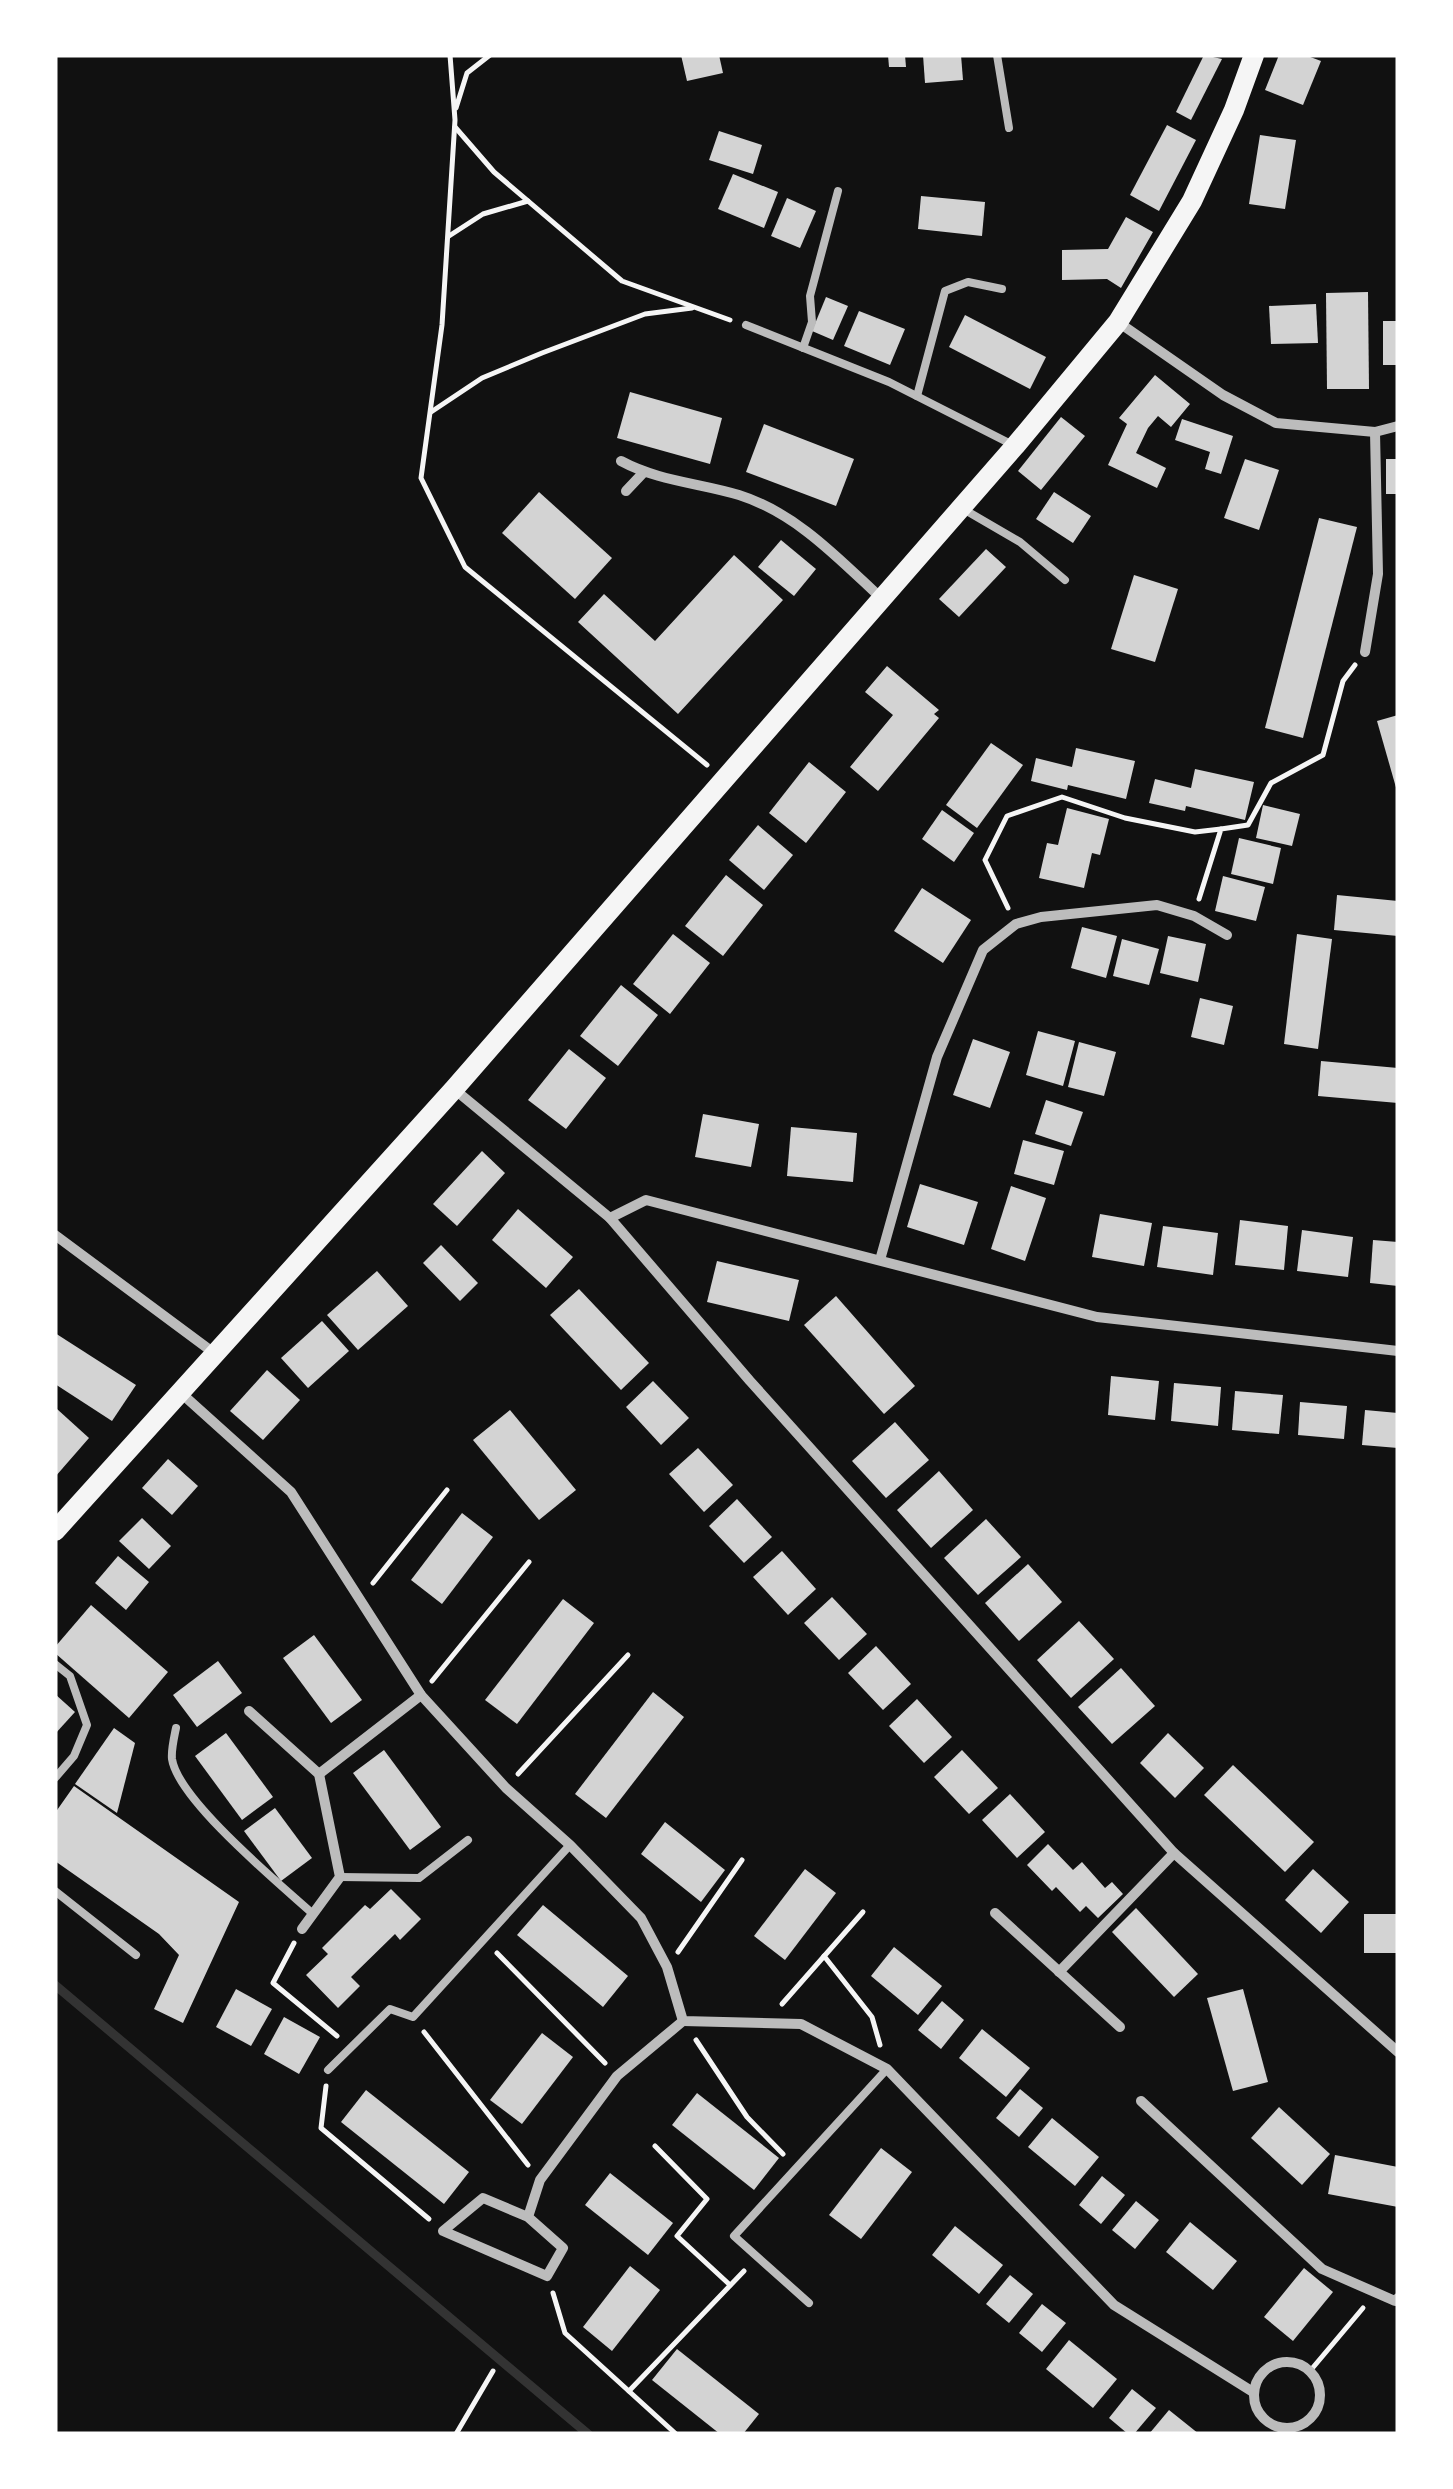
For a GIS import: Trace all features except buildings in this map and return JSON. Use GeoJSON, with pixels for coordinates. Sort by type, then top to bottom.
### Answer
{"type":"FeatureCollection","features":[{"type":"Feature","properties":{"kind":"main road"},"geometry":{"type":"LineString","coordinates":[[55,1531],[454,1089],[1015,446],[1118,322],[1192,201],[1234,110],[1254,55]]}},
{"type":"Feature","properties":{"kind":"street"},"geometry":{"type":"LineString","coordinates":[[1118,322],[1223,395],[1276,423],[1375,432],[1398,426]]}},
{"type":"Feature","properties":{"kind":"street"},"geometry":{"type":"LineString","coordinates":[[1365,652],[1378,574],[1375,432]]}},
{"type":"Feature","properties":{"kind":"street"},"geometry":{"type":"LineString","coordinates":[[621,461],[643,473],[742,496],[809,531],[881,598]]}},
{"type":"Feature","properties":{"kind":"street"},"geometry":{"type":"LineString","coordinates":[[626,490],[643,473]]}},
{"type":"Feature","properties":{"kind":"street"},"geometry":{"type":"LineString","coordinates":[[880,1260],[937,1057],[983,950],[1016,924],[1040,917],[1158,905],[1194,916],[1227,934]]}},
{"type":"Feature","properties":{"kind":"street"},"geometry":{"type":"LineString","coordinates":[[454,1089],[610,1218],[1174,1854],[1398,2052]]}},
{"type":"Feature","properties":{"kind":"street"},"geometry":{"type":"LineString","coordinates":[[610,1218],[646,1200],[1096,1317],[1398,1351]]}},
{"type":"Feature","properties":{"kind":"street"},"geometry":{"type":"LineString","coordinates":[[55,1235],[214,1353]]}},
{"type":"Feature","properties":{"kind":"street"},"geometry":{"type":"LineString","coordinates":[[180,1392],[291,1492],[421,1694],[506,1788],[570,1844],[641,1918],[667,1967],[683,2021]]}},
{"type":"Feature","properties":{"kind":"street"},"geometry":{"type":"LineString","coordinates":[[319,1774],[421,1694]]}},
{"type":"Feature","properties":{"kind":"street"},"geometry":{"type":"LineString","coordinates":[[249,1711],[319,1774],[340,1877],[302,1929]]}},
{"type":"Feature","properties":{"kind":"street"},"geometry":{"type":"LineString","coordinates":[[1059,1972],[1174,1854]]}},
{"type":"Feature","properties":{"kind":"street"},"geometry":{"type":"LineString","coordinates":[[994,1913],[1120,2028]]}},
{"type":"Feature","properties":{"kind":"street"},"geometry":{"type":"LineString","coordinates":[[528,2217],[540,2180],[617,2076],[683,2021],[801,2024],[887,2069],[1114,2305],[1254,2392]]}},
{"type":"Feature","properties":{"kind":"street"},"geometry":{"type":"LineString","coordinates":[[1141,2101],[1322,2269],[1395,2301],[1398,2298]]}},
{"type":"Feature","properties":{"kind":"street"},"geometry":{"type":"LineString","coordinates":[[483,2198],[528,2217],[563,2248],[547,2276],[442,2231],[483,2198]]}},
{"type":"Feature","properties":{"kind":"street"},"geometry":{"type":"LineString","coordinates":[[1290,2362],[1310,2371],[1316,2380],[1316,2412],[1299,2426],[1288,2428],[1267,2422],[1255,2404],[1256,2382],[1270,2366],[1290,2362]]}},
{"type":"Feature","properties":{"kind":"lane"},"geometry":{"type":"LineString","coordinates":[[997,55],[1009,128]]}},
{"type":"Feature","properties":{"kind":"lane"},"geometry":{"type":"LineString","coordinates":[[803,348],[812,322],[810,296],[838,191]]}},
{"type":"Feature","properties":{"kind":"lane"},"geometry":{"type":"LineString","coordinates":[[917,396],[946,291],[968,282],[1002,289]]}},
{"type":"Feature","properties":{"kind":"lane"},"geometry":{"type":"LineString","coordinates":[[746,325],[917,396],[1015,446]]}},
{"type":"Feature","properties":{"kind":"lane"},"geometry":{"type":"LineString","coordinates":[[961,508],[1020,542],[1064,580]]}},
{"type":"Feature","properties":{"kind":"lane"},"geometry":{"type":"LineString","coordinates":[[55,1664],[70,1676],[87,1725],[74,1756],[55,1778]]}},
{"type":"Feature","properties":{"kind":"lane"},"geometry":{"type":"LineString","coordinates":[[176,1728],[172,1759],[193,1797],[252,1860],[313,1914]]}},
{"type":"Feature","properties":{"kind":"lane"},"geometry":{"type":"LineString","coordinates":[[340,1877],[419,1878],[468,1840]]}},
{"type":"Feature","properties":{"kind":"lane"},"geometry":{"type":"LineString","coordinates":[[328,2070],[390,2009],[413,2017],[570,1844]]}},
{"type":"Feature","properties":{"kind":"lane"},"geometry":{"type":"LineString","coordinates":[[55,1890],[136,1955]]}},
{"type":"Feature","properties":{"kind":"lane"},"geometry":{"type":"LineString","coordinates":[[809,2303],[734,2236],[887,2069]]}},
{"type":"Feature","properties":{"kind":"path"},"geometry":{"type":"LineString","coordinates":[[450,55],[455,128],[442,325],[421,478],[465,567],[724,779]]}},
{"type":"Feature","properties":{"kind":"path"},"geometry":{"type":"LineString","coordinates":[[455,111],[467,73],[490,55]]}},
{"type":"Feature","properties":{"kind":"path"},"geometry":{"type":"LineString","coordinates":[[455,128],[494,172],[622,281],[746,325]]}},
{"type":"Feature","properties":{"kind":"path"},"geometry":{"type":"LineString","coordinates":[[448,237],[484,214],[528,200]]}},
{"type":"Feature","properties":{"kind":"path"},"geometry":{"type":"LineString","coordinates":[[430,413],[482,378],[542,354],[645,314],[695,307]]}},
{"type":"Feature","properties":{"kind":"path"},"geometry":{"type":"LineString","coordinates":[[1016,924],[985,860],[1007,816],[1062,798],[1124,818],[1195,832],[1248,825],[1271,782],[1323,755],[1344,681],[1365,652]]}},
{"type":"Feature","properties":{"kind":"path"},"geometry":{"type":"LineString","coordinates":[[1194,916],[1221,830]]}},
{"type":"Feature","properties":{"kind":"path"},"geometry":{"type":"LineString","coordinates":[[361,1597],[447,1490]]}},
{"type":"Feature","properties":{"kind":"path"},"geometry":{"type":"LineString","coordinates":[[421,1694],[528,1562]]}},
{"type":"Feature","properties":{"kind":"path"},"geometry":{"type":"LineString","coordinates":[[506,1788],[628,1655]]}},
{"type":"Feature","properties":{"kind":"path"},"geometry":{"type":"LineString","coordinates":[[667,1967],[742,1860]]}},
{"type":"Feature","properties":{"kind":"path"},"geometry":{"type":"LineString","coordinates":[[764,2023],[863,1912]]}},
{"type":"Feature","properties":{"kind":"path"},"geometry":{"type":"LineString","coordinates":[[302,1929],[273,1984],[351,2047]]}},
{"type":"Feature","properties":{"kind":"path"},"geometry":{"type":"LineString","coordinates":[[482,1938],[617,2076]]}},
{"type":"Feature","properties":{"kind":"path"},"geometry":{"type":"LineString","coordinates":[[824,1956],[872,2017],[887,2069]]}},
{"type":"Feature","properties":{"kind":"path"},"geometry":{"type":"LineString","coordinates":[[413,2017],[540,2180]]}},
{"type":"Feature","properties":{"kind":"path"},"geometry":{"type":"LineString","coordinates":[[683,2021],[747,2117],[797,2168]]}},
{"type":"Feature","properties":{"kind":"path"},"geometry":{"type":"LineString","coordinates":[[328,2070],[320,2128],[442,2231]]}},
{"type":"Feature","properties":{"kind":"path"},"geometry":{"type":"LineString","coordinates":[[655,2146],[706,2199],[676,2236],[730,2285]]}},
{"type":"Feature","properties":{"kind":"path"},"geometry":{"type":"LineString","coordinates":[[629,2391],[757,2257]]}},
{"type":"Feature","properties":{"kind":"path"},"geometry":{"type":"LineString","coordinates":[[547,2276],[565,2333],[676,2434]]}},
{"type":"Feature","properties":{"kind":"path"},"geometry":{"type":"LineString","coordinates":[[1310,2371],[1376,2293]]}},
{"type":"Feature","properties":{"kind":"path"},"geometry":{"type":"LineString","coordinates":[[456,2434],[492,2371]]}},
{"type":"Feature","properties":{"kind":"waterway"},"geometry":{"type":"LineString","coordinates":[[55,1985],[588,2434]]}}]}
